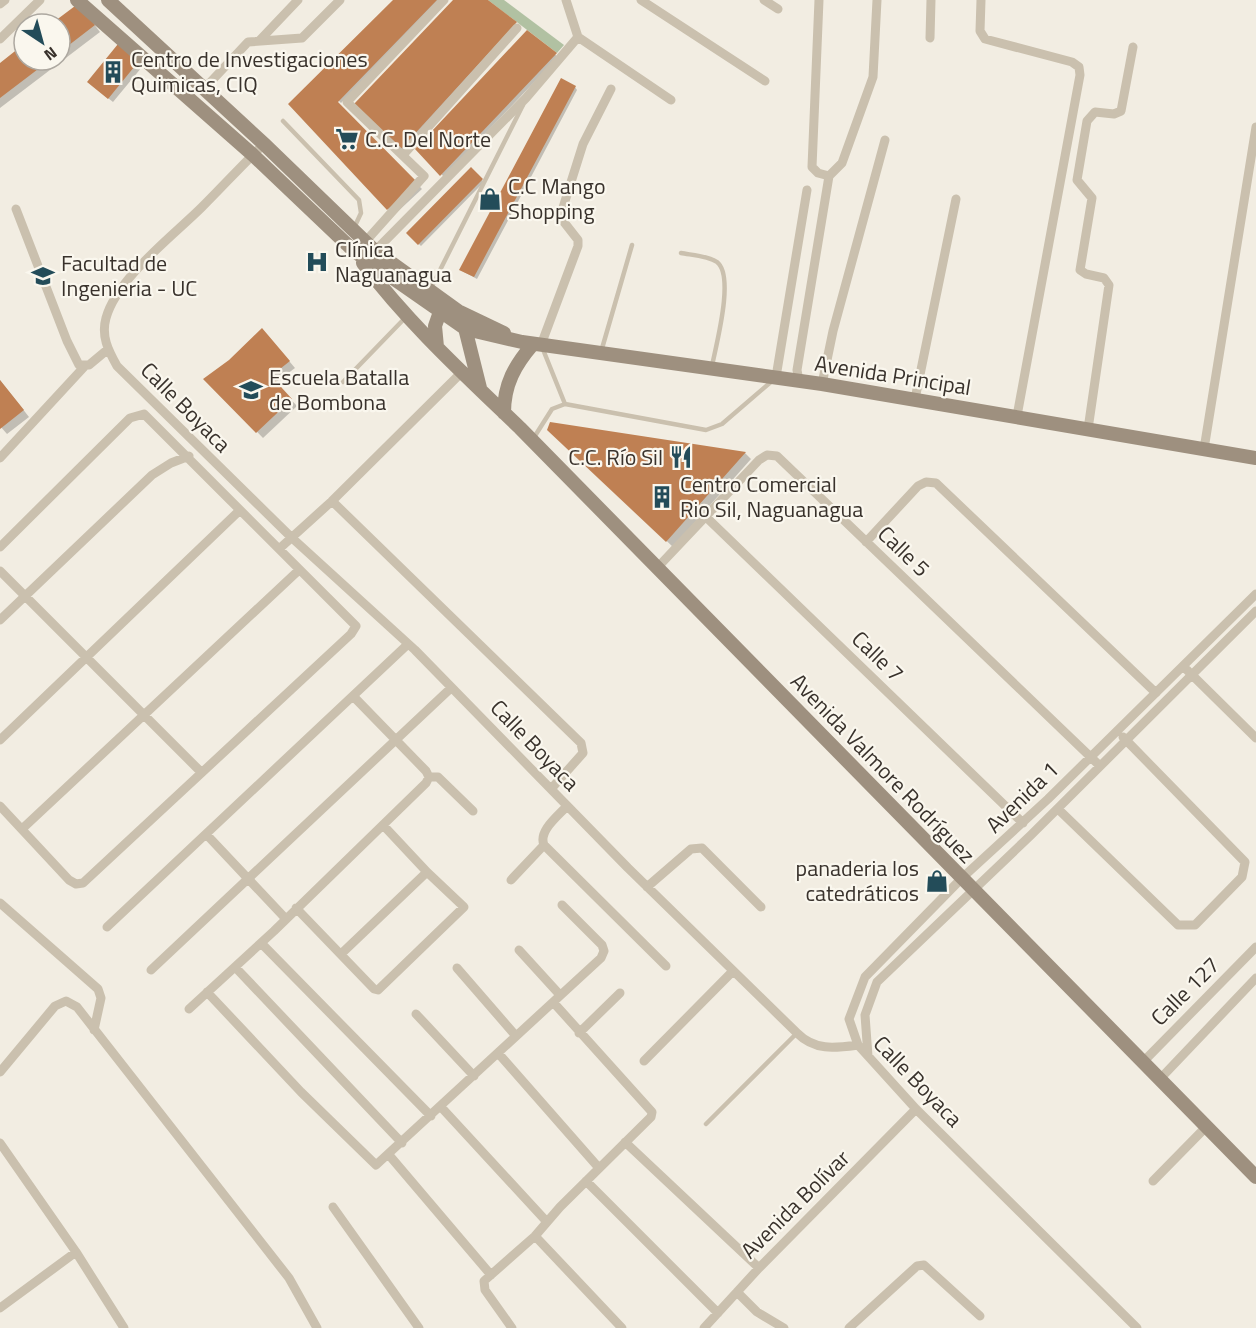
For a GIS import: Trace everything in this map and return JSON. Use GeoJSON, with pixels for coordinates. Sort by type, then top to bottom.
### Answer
{"type":"FeatureCollection","features":[{"type":"Feature","properties":{"kind":"main road"},"geometry":{"type":"LineString","coordinates":[[77,0],[253,155],[365,248],[442,306],[466,329],[532,344]]}},
{"type":"Feature","properties":{"kind":"main road"},"geometry":{"type":"LineString","coordinates":[[110,1],[353,230],[365,248],[430,291],[442,306],[532,344]]}},
{"type":"Feature","properties":{"kind":"main road","name":"Avenida Valmore Rodríguez"},"geometry":{"type":"LineString","coordinates":[[365,248],[389,297],[461,373],[480,388],[1256,1177]]}},
{"type":"Feature","properties":{"kind":"main road"},"geometry":{"type":"LineString","coordinates":[[437,347],[435,326],[442,306]]}},
{"type":"Feature","properties":{"kind":"main road"},"geometry":{"type":"LineString","coordinates":[[458,311],[466,329],[480,388]]}},
{"type":"Feature","properties":{"kind":"main road"},"geometry":{"type":"LineString","coordinates":[[504,413],[506,385],[532,344]]}},
{"type":"Feature","properties":{"kind":"main road","name":"Avenida Principal"},"geometry":{"type":"LineString","coordinates":[[532,344],[822,384],[1256,458]]}},
{"type":"Feature","properties":{"kind":"street"},"geometry":{"type":"LineString","coordinates":[[0,4],[5,0]]}},
{"type":"Feature","properties":{"kind":"street"},"geometry":{"type":"LineString","coordinates":[[0,39],[40,0]]}},
{"type":"Feature","properties":{"kind":"street"},"geometry":{"type":"LineString","coordinates":[[259,40],[298,0]]}},
{"type":"Feature","properties":{"kind":"street"},"geometry":{"type":"LineString","coordinates":[[204,89],[248,42],[302,38],[340,0]]}},
{"type":"Feature","properties":{"kind":"street"},"geometry":{"type":"LineString","coordinates":[[365,248],[424,179],[403,155],[346,102],[444,0]]}},
{"type":"Feature","properties":{"kind":"street"},"geometry":{"type":"LineString","coordinates":[[566,0],[578,36],[671,100]]}},
{"type":"Feature","properties":{"kind":"street"},"geometry":{"type":"LineString","coordinates":[[641,0],[765,81]]}},
{"type":"Feature","properties":{"kind":"street"},"geometry":{"type":"LineString","coordinates":[[764,0],[778,9]]}},
{"type":"Feature","properties":{"kind":"street"},"geometry":{"type":"LineString","coordinates":[[819,0],[812,167],[818,173],[829,176]]}},
{"type":"Feature","properties":{"kind":"street"},"geometry":{"type":"LineString","coordinates":[[799,381],[797,370],[829,176],[842,163],[873,76],[877,0]]}},
{"type":"Feature","properties":{"kind":"street"},"geometry":{"type":"LineString","coordinates":[[930,38],[931,0]]}},
{"type":"Feature","properties":{"kind":"street"},"geometry":{"type":"LineString","coordinates":[[981,0],[980,31],[985,39],[1072,62],[1079,67],[1080,75],[1017,416]]}},
{"type":"Feature","properties":{"kind":"street"},"geometry":{"type":"LineString","coordinates":[[403,155],[517,28]]}},
{"type":"Feature","properties":{"kind":"street"},"geometry":{"type":"LineString","coordinates":[[365,248],[526,98],[578,36]]}},
{"type":"Feature","properties":{"kind":"street"},"geometry":{"type":"LineString","coordinates":[[1088,429],[1109,285],[1104,278],[1086,274],[1080,270],[1092,198],[1077,180],[1087,121],[1095,112],[1114,114],[1121,111],[1133,47]]}},
{"type":"Feature","properties":{"kind":"street"},"geometry":{"type":"LineString","coordinates":[[532,344],[578,246],[578,240],[560,217],[583,144],[611,88]]}},
{"type":"Feature","properties":{"kind":"street"},"geometry":{"type":"LineString","coordinates":[[1204,449],[1256,127]]}},
{"type":"Feature","properties":{"kind":"street"},"geometry":{"type":"LineString","coordinates":[[822,384],[885,140]]}},
{"type":"Feature","properties":{"kind":"street"},"geometry":{"type":"LineString","coordinates":[[0,458],[84,367],[107,350],[104,333],[106,316],[124,287],[264,144]]}},
{"type":"Feature","properties":{"kind":"street"},"geometry":{"type":"LineString","coordinates":[[776,377],[807,190]]}},
{"type":"Feature","properties":{"kind":"street"},"geometry":{"type":"LineString","coordinates":[[915,399],[956,199]]}},
{"type":"Feature","properties":{"kind":"street"},"geometry":{"type":"LineString","coordinates":[[16,209],[67,341],[79,365],[84,367]]}},
{"type":"Feature","properties":{"kind":"street","name":"Calle Boyaca"},"geometry":{"type":"LineString","coordinates":[[107,350],[117,366],[291,537],[451,688],[647,887],[797,1034],[816,1046],[830,1048],[858,1045],[916,1109],[1137,1328]]}},
{"type":"Feature","properties":{"kind":"street"},"geometry":{"type":"LineString","coordinates":[[279,549],[332,501],[461,373]]}},
{"type":"Feature","properties":{"kind":"street"},"geometry":{"type":"LineString","coordinates":[[0,547],[133,416],[148,416],[189,456],[239,511],[356,626],[351,634],[83,882],[76,884],[69,880],[0,806]]}},
{"type":"Feature","properties":{"kind":"street","name":"Calle 5"},"geometry":{"type":"LineString","coordinates":[[657,568],[759,460],[767,455],[777,456],[1100,766]]}},
{"type":"Feature","properties":{"kind":"street"},"geometry":{"type":"LineString","coordinates":[[0,620],[152,475],[171,463],[189,456]]}},
{"type":"Feature","properties":{"kind":"street"},"geometry":{"type":"LineString","coordinates":[[866,542],[918,486],[926,482],[936,483],[1156,693]]}},
{"type":"Feature","properties":{"kind":"street"},"geometry":{"type":"LineString","coordinates":[[332,501],[581,743],[583,753],[551,789]]}},
{"type":"Feature","properties":{"kind":"street"},"geometry":{"type":"LineString","coordinates":[[0,740],[239,511]]}},
{"type":"Feature","properties":{"kind":"street","name":"Calle 7"},"geometry":{"type":"LineString","coordinates":[[705,516],[1023,823]]}},
{"type":"Feature","properties":{"kind":"street"},"geometry":{"type":"LineString","coordinates":[[22,829],[300,570]]}},
{"type":"Feature","properties":{"kind":"street"},"geometry":{"type":"LineString","coordinates":[[0,571],[201,772]]}},
{"type":"Feature","properties":{"kind":"street","name":"Avenida 1"},"geometry":{"type":"LineString","coordinates":[[858,1045],[849,1019],[865,977],[962,879],[1023,823],[1256,594]]}},
{"type":"Feature","properties":{"kind":"street"},"geometry":{"type":"LineString","coordinates":[[1248,602],[1256,610]]}},
{"type":"Feature","properties":{"kind":"street","name":"Avenida 1"},"geometry":{"type":"LineString","coordinates":[[868,1056],[866,1015],[877,982],[1058,809],[1256,610]]}},
{"type":"Feature","properties":{"kind":"street"},"geometry":{"type":"LineString","coordinates":[[107,927],[407,645]]}},
{"type":"Feature","properties":{"kind":"street"},"geometry":{"type":"LineString","coordinates":[[1182,667],[1191,673],[1256,738]]}},
{"type":"Feature","properties":{"kind":"street"},"geometry":{"type":"LineString","coordinates":[[151,970],[451,688]]}},
{"type":"Feature","properties":{"kind":"street"},"geometry":{"type":"LineString","coordinates":[[353,696],[429,777],[438,777],[473,811]]}},
{"type":"Feature","properties":{"kind":"street"},"geometry":{"type":"LineString","coordinates":[[1058,809],[1178,925],[1195,925],[1242,876],[1245,862],[1116,732]]}},
{"type":"Feature","properties":{"kind":"street"},"geometry":{"type":"LineString","coordinates":[[189,1009],[286,919],[426,783],[429,777]]}},
{"type":"Feature","properties":{"kind":"street"},"geometry":{"type":"LineString","coordinates":[[567,806],[543,833],[544,846],[666,966]]}},
{"type":"Feature","properties":{"kind":"street"},"geometry":{"type":"LineString","coordinates":[[296,908],[378,990],[463,910],[462,904],[427,872],[383,825]]}},
{"type":"Feature","properties":{"kind":"street"},"geometry":{"type":"LineString","coordinates":[[206,834],[286,919]]}},
{"type":"Feature","properties":{"kind":"street"},"geometry":{"type":"LineString","coordinates":[[511,880],[544,846]]}},
{"type":"Feature","properties":{"kind":"street"},"geometry":{"type":"LineString","coordinates":[[647,887],[691,849],[697,847],[702,848],[761,907]]}},
{"type":"Feature","properties":{"kind":"street"},"geometry":{"type":"LineString","coordinates":[[341,954],[427,872]]}},
{"type":"Feature","properties":{"kind":"street"},"geometry":{"type":"LineString","coordinates":[[0,903],[99,989],[101,998],[94,1030]]}},
{"type":"Feature","properties":{"kind":"street"},"geometry":{"type":"LineString","coordinates":[[207,992],[376,1165],[601,958],[604,951],[602,945],[562,905]]}},
{"type":"Feature","properties":{"kind":"street"},"geometry":{"type":"LineString","coordinates":[[261,943],[431,1116]]}},
{"type":"Feature","properties":{"kind":"street","name":"Calle 127"},"geometry":{"type":"LineString","coordinates":[[1142,1063],[1256,947]]}},
{"type":"Feature","properties":{"kind":"street"},"geometry":{"type":"LineString","coordinates":[[519,950],[560,995]]}},
{"type":"Feature","properties":{"kind":"street"},"geometry":{"type":"LineString","coordinates":[[235,967],[402,1143]]}},
{"type":"Feature","properties":{"kind":"street"},"geometry":{"type":"LineString","coordinates":[[457,968],[516,1036]]}},
{"type":"Feature","properties":{"kind":"street"},"geometry":{"type":"LineString","coordinates":[[644,1061],[733,970]]}},
{"type":"Feature","properties":{"kind":"street","name":"Calle 127"},"geometry":{"type":"LineString","coordinates":[[1159,1080],[1256,978]]}},
{"type":"Feature","properties":{"kind":"street"},"geometry":{"type":"LineString","coordinates":[[579,1033],[620,993]]}},
{"type":"Feature","properties":{"kind":"street"},"geometry":{"type":"LineString","coordinates":[[0,1072],[55,1006],[66,1001],[77,1007],[289,1278],[317,1328]]}},
{"type":"Feature","properties":{"kind":"street"},"geometry":{"type":"LineString","coordinates":[[512,1328],[485,1290],[484,1281],[535,1236],[586,1180],[651,1116],[651,1112],[553,1002]]}},
{"type":"Feature","properties":{"kind":"street"},"geometry":{"type":"LineString","coordinates":[[416,1014],[474,1076]]}},
{"type":"Feature","properties":{"kind":"street"},"geometry":{"type":"LineString","coordinates":[[498,1053],[599,1168]]}},
{"type":"Feature","properties":{"kind":"street"},"geometry":{"type":"LineString","coordinates":[[441,1107],[547,1222]]}},
{"type":"Feature","properties":{"kind":"street","name":"Avenida Bolívar"},"geometry":{"type":"LineString","coordinates":[[704,1328],[759,1268],[916,1109]]}},
{"type":"Feature","properties":{"kind":"street"},"geometry":{"type":"LineString","coordinates":[[1154,1181],[1206,1127]]}},
{"type":"Feature","properties":{"kind":"street"},"geometry":{"type":"LineString","coordinates":[[625,1142],[759,1268]]}},
{"type":"Feature","properties":{"kind":"street"},"geometry":{"type":"LineString","coordinates":[[0,1143],[76,1252],[124,1328]]}},
{"type":"Feature","properties":{"kind":"street"},"geometry":{"type":"LineString","coordinates":[[389,1155],[491,1275]]}},
{"type":"Feature","properties":{"kind":"street"},"geometry":{"type":"LineString","coordinates":[[586,1180],[718,1313]]}},
{"type":"Feature","properties":{"kind":"street"},"geometry":{"type":"LineString","coordinates":[[333,1207],[419,1328]]}},
{"type":"Feature","properties":{"kind":"street"},"geometry":{"type":"LineString","coordinates":[[535,1236],[622,1328]]}},
{"type":"Feature","properties":{"kind":"street"},"geometry":{"type":"LineString","coordinates":[[0,1308],[76,1252]]}},
{"type":"Feature","properties":{"kind":"street"},"geometry":{"type":"LineString","coordinates":[[849,1328],[917,1266],[924,1264],[980,1316]]}},
{"type":"Feature","properties":{"kind":"street"},"geometry":{"type":"LineString","coordinates":[[737,1293],[757,1312],[784,1328]]}},
{"type":"Feature","properties":{"kind":"lane"},"geometry":{"type":"LineString","coordinates":[[430,291],[526,98]]}},
{"type":"Feature","properties":{"kind":"lane"},"geometry":{"type":"LineString","coordinates":[[283,121],[359,200],[361,213],[353,230]]}},
{"type":"Feature","properties":{"kind":"lane"},"geometry":{"type":"LineString","coordinates":[[601,353],[632,245]]}},
{"type":"Feature","properties":{"kind":"lane"},"geometry":{"type":"LineString","coordinates":[[681,253],[716,262],[723,269],[724,300],[711,368]]}},
{"type":"Feature","properties":{"kind":"lane"},"geometry":{"type":"LineString","coordinates":[[343,382],[407,316]]}},
{"type":"Feature","properties":{"kind":"lane"},"geometry":{"type":"LineString","coordinates":[[532,344],[565,404]]}},
{"type":"Feature","properties":{"kind":"lane"},"geometry":{"type":"LineString","coordinates":[[532,441],[552,409],[565,404],[706,430],[722,424],[776,377]]}},
{"type":"Feature","properties":{"kind":"lane"},"geometry":{"type":"LineString","coordinates":[[706,1124],[797,1034]]}},
{"type":"Feature","properties":{"kind":"green space"},"geometry":{"type":"Polygon","coordinates":[[[488,0],[504,0],[564,45],[557,53],[488,0]]]}},
{"type":"Feature","properties":{"kind":"building"},"geometry":{"type":"Polygon","coordinates":[[[393,0],[437,0],[338,102],[417,182],[387,210],[288,104],[393,0]]]}},
{"type":"Feature","properties":{"kind":"building"},"geometry":{"type":"Polygon","coordinates":[[[453,0],[488,0],[517,22],[400,150],[354,104],[453,0]]]}},
{"type":"Feature","properties":{"kind":"building"},"geometry":{"type":"Polygon","coordinates":[[[79,3],[95,25],[72,43],[72,12],[67,12],[79,3]]]}},
{"type":"Feature","properties":{"kind":"building"},"geometry":{"type":"Polygon","coordinates":[[[527,30],[557,53],[440,176],[415,149],[527,30]]]}},
{"type":"Feature","properties":{"kind":"building","name":"Centro de Investigaciones Quimicas, CIQ"},"geometry":{"type":"Polygon","coordinates":[[[118,44],[139,61],[108,99],[87,82],[118,44]]]}},
{"type":"Feature","properties":{"kind":"building"},"geometry":{"type":"Polygon","coordinates":[[[12,54],[12,72],[34,72],[0,98],[0,63],[12,54]]]}},
{"type":"Feature","properties":{"kind":"building"},"geometry":{"type":"Polygon","coordinates":[[[561,78],[576,86],[474,277],[459,270],[561,78]]]}},
{"type":"Feature","properties":{"kind":"building"},"geometry":{"type":"Polygon","coordinates":[[[471,167],[483,179],[418,245],[406,233],[471,167]]]}},
{"type":"Feature","properties":{"kind":"building"},"geometry":{"type":"Polygon","coordinates":[[[262,328],[290,361],[271,376],[292,399],[256,433],[203,379],[229,360],[262,328]]]}},
{"type":"Feature","properties":{"kind":"building"},"geometry":{"type":"Polygon","coordinates":[[[0,380],[24,410],[0,429],[0,380]]]}},
{"type":"Feature","properties":{"kind":"building","name":"Centro Comercial Rio Sil, Naguanagua"},"geometry":{"type":"Polygon","coordinates":[[[550,422],[746,452],[666,542],[547,430],[550,422]]]}},
{"type":"Feature","properties":{"kind":"place","name":"Centro de Investigaciones Quimicas, CIQ"},"geometry":{"type":"Point","coordinates":[113,72]}},
{"type":"Feature","properties":{"kind":"place","name":"C.C. Del Norte"},"geometry":{"type":"Point","coordinates":[347,139]}},
{"type":"Feature","properties":{"kind":"place","name":"C.C Mango Shopping"},"geometry":{"type":"Point","coordinates":[490,199]}},
{"type":"Feature","properties":{"kind":"place","name":"Clínica Naguanagua"},"geometry":{"type":"Point","coordinates":[317,262]}},
{"type":"Feature","properties":{"kind":"place","name":"Facultad de Ingenieria - UC"},"geometry":{"type":"Point","coordinates":[43,276]}},
{"type":"Feature","properties":{"kind":"place","name":"Escuela Batalla de Bombona"},"geometry":{"type":"Point","coordinates":[251,390]}},
{"type":"Feature","properties":{"kind":"place","name":"C.C. Río Sil"},"geometry":{"type":"Point","coordinates":[681,457]}},
{"type":"Feature","properties":{"kind":"place","name":"Centro Comercial Rio Sil, Naguanagua"},"geometry":{"type":"Point","coordinates":[662,497]}},
{"type":"Feature","properties":{"kind":"place","name":"panaderia los catedráticos"},"geometry":{"type":"Point","coordinates":[937,881]}}]}
